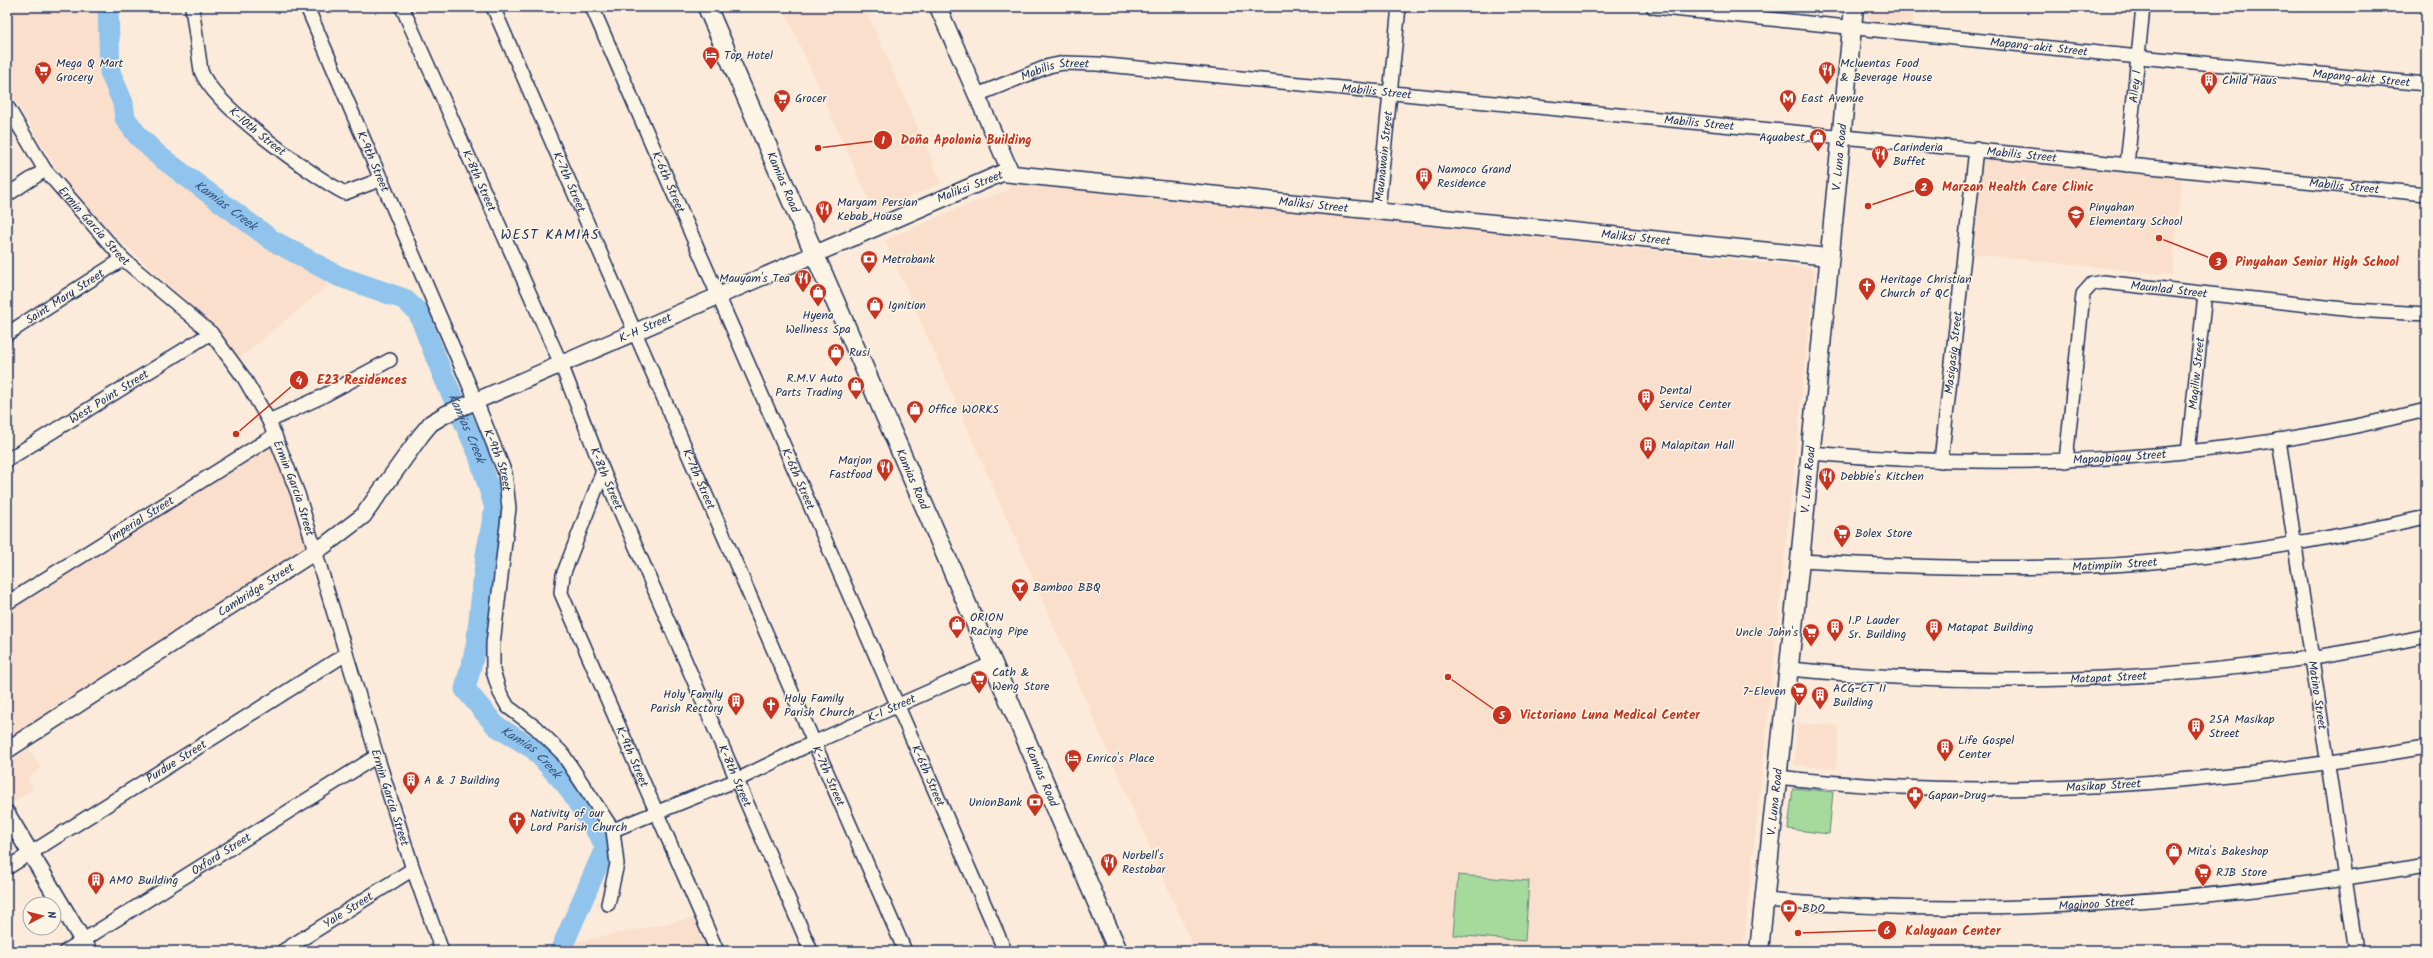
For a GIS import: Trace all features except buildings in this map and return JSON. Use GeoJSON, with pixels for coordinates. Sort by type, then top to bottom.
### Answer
{"type":"FeatureCollection","features":[{"type":"Feature","properties":{"kind":"main road","name":"Kamias Road"},"geometry":{"type":"LineString","coordinates":[[707,7],[1118,951]]}},
{"type":"Feature","properties":{"kind":"main road","name":"V. Luna Road"},"geometry":{"type":"LineString","coordinates":[[1759,951],[1800,561],[1854,7]]}},
{"type":"Feature","properties":{"kind":"street","name":"K-10th Street"},"geometry":{"type":"LineString","coordinates":[[192,7],[201,71],[205,81],[221,101],[298,163],[345,193],[382,179]]}},
{"type":"Feature","properties":{"kind":"street","name":"K-9th Street"},"geometry":{"type":"LineString","coordinates":[[307,7],[382,179],[472,402],[504,473],[509,508],[493,644],[493,671],[500,694],[508,707],[535,727],[562,753],[614,830],[617,864],[608,904]]}},
{"type":"Feature","properties":{"kind":"street","name":"K-8th Street"},"geometry":{"type":"LineString","coordinates":[[402,7],[561,364],[603,471],[811,951]]}},
{"type":"Feature","properties":{"kind":"street","name":"K-7th Street"},"geometry":{"type":"LineString","coordinates":[[493,7],[905,951]]}},
{"type":"Feature","properties":{"kind":"street","name":"K-6th Street"},"geometry":{"type":"LineString","coordinates":[[592,7],[717,297],[899,706],[1005,951]]}},
{"type":"Feature","properties":{"kind":"street"},"geometry":{"type":"LineString","coordinates":[[938,7],[1011,172]]}},
{"type":"Feature","properties":{"kind":"street","name":"Maunawain Street"},"geometry":{"type":"LineString","coordinates":[[1378,210],[1389,92],[1399,7]]}},
{"type":"Feature","properties":{"kind":"street","name":"Mapang-akit Street"},"geometry":{"type":"LineString","coordinates":[[1653,7],[2139,57],[2426,84]]}},
{"type":"Feature","properties":{"kind":"street","name":"Alley 1"},"geometry":{"type":"LineString","coordinates":[[2127,165],[2143,7]]}},
{"type":"Feature","properties":{"kind":"street","name":"Mabilis Street"},"geometry":{"type":"LineString","coordinates":[[977,95],[1049,66],[1064,63],[1097,64],[1841,135],[2426,194]]}},
{"type":"Feature","properties":{"kind":"street","name":"Ermin Garcia Street"},"geometry":{"type":"LineString","coordinates":[[7,106],[45,170],[123,259],[211,333],[244,378],[269,421],[298,494],[412,869],[442,951]]}},
{"type":"Feature","properties":{"kind":"street","name":"Masigasig Street"},"geometry":{"type":"LineString","coordinates":[[1941,461],[1976,149]]}},
{"type":"Feature","properties":{"kind":"street"},"geometry":{"type":"LineString","coordinates":[[7,195],[45,170]]}},
{"type":"Feature","properties":{"kind":"street","name":"Maliksi Street"},"geometry":{"type":"LineString","coordinates":[[814,254],[992,176],[1011,172],[1829,257]]}},
{"type":"Feature","properties":{"kind":"street","name":"K-H Street"},"geometry":{"type":"LineString","coordinates":[[472,402],[814,254]]}},
{"type":"Feature","properties":{"kind":"street","name":"Saint Mary Street"},"geometry":{"type":"LineString","coordinates":[[7,334],[123,259]]}},
{"type":"Feature","properties":{"kind":"street","name":"Maunlad Street"},"geometry":{"type":"LineString","coordinates":[[2066,461],[2083,294],[2092,284],[2103,282],[2353,310],[2426,314]]}},
{"type":"Feature","properties":{"kind":"street","name":"Magiliw Street"},"geometry":{"type":"LineString","coordinates":[[2188,452],[2205,294]]}},
{"type":"Feature","properties":{"kind":"street","name":"West Point Street"},"geometry":{"type":"LineString","coordinates":[[7,460],[211,333]]}},
{"type":"Feature","properties":{"kind":"street"},"geometry":{"type":"LineString","coordinates":[[269,421],[321,397],[390,360]]}},
{"type":"Feature","properties":{"kind":"street","name":"Cambridge Street"},"geometry":{"type":"LineString","coordinates":[[7,750],[315,550],[363,516],[431,423],[472,402]]}},
{"type":"Feature","properties":{"kind":"street","name":"Mapagbigay Street"},"geometry":{"type":"LineString","coordinates":[[1810,452],[1941,461],[2066,461],[2188,452],[2279,440],[2390,419],[2426,410]]}},
{"type":"Feature","properties":{"kind":"street","name":"Imperial Street"},"geometry":{"type":"LineString","coordinates":[[7,603],[275,435]]}},
{"type":"Feature","properties":{"kind":"street","name":"Matino Street"},"geometry":{"type":"LineString","coordinates":[[2279,440],[2356,951]]}},
{"type":"Feature","properties":{"kind":"street","name":"K-9th Street"},"geometry":{"type":"LineString","coordinates":[[603,471],[563,575],[561,593],[658,812],[717,951]]}},
{"type":"Feature","properties":{"kind":"street","name":"Matimpiin Street"},"geometry":{"type":"LineString","coordinates":[[1800,561],[1932,568],[2066,567],[2174,560],[2295,545],[2426,517]]}},
{"type":"Feature","properties":{"kind":"street","name":"Matapat Street"},"geometry":{"type":"LineString","coordinates":[[1789,669],[1920,679],[2054,679],[2183,672],[2311,657],[2426,636]]}},
{"type":"Feature","properties":{"kind":"street","name":"Purdue Street"},"geometry":{"type":"LineString","coordinates":[[7,868],[346,654]]}},
{"type":"Feature","properties":{"kind":"street","name":"K-I Street"},"geometry":{"type":"LineString","coordinates":[[614,830],[737,780],[814,743],[993,663]]}},
{"type":"Feature","properties":{"kind":"street","name":"Masikap Street"},"geometry":{"type":"LineString","coordinates":[[1778,777],[1869,786],[1964,789],[2058,788],[2238,776],[2327,764],[2426,747]]}},
{"type":"Feature","properties":{"kind":"street","name":"Oxford Street"},"geometry":{"type":"LineString","coordinates":[[66,951],[86,946],[377,756]]}},
{"type":"Feature","properties":{"kind":"street"},"geometry":{"type":"LineString","coordinates":[[7,814],[86,946]]}},
{"type":"Feature","properties":{"kind":"street","name":"Maginoo Street"},"geometry":{"type":"LineString","coordinates":[[1765,900],[1905,908],[2081,906],[2242,893],[2344,879],[2426,865]]}},
{"type":"Feature","properties":{"kind":"street","name":"Yale Street"},"geometry":{"type":"LineString","coordinates":[[283,951],[412,869]]}},
{"type":"Feature","properties":{"kind":"shaded area"},"geometry":{"type":"Polygon","coordinates":[[[7,7],[104,7],[103,69],[123,118],[156,158],[235,219],[314,269],[336,279],[240,358],[174,290],[89,211],[57,170],[7,86],[7,7]]]}},
{"type":"Feature","properties":{"kind":"shaded area"},"geometry":{"type":"Polygon","coordinates":[[[783,7],[865,7],[942,183],[874,212],[783,7]]]}},
{"type":"Feature","properties":{"kind":"shaded area"},"geometry":{"type":"Polygon","coordinates":[[[1868,7],[1914,7],[1913,24],[1871,21],[1867,17],[1868,7]]]}},
{"type":"Feature","properties":{"kind":"shaded area","name":"Pinyahan Elementary School"},"geometry":{"type":"Polygon","coordinates":[[[1982,158],[2182,177],[2172,275],[1972,254],[1982,158]]]}},
{"type":"Feature","properties":{"kind":"shaded area"},"geometry":{"type":"Polygon","coordinates":[[[1011,182],[1456,228],[1815,269],[1743,951],[1195,951],[885,240],[960,207],[1009,190],[1011,182]]]}},
{"type":"Feature","properties":{"kind":"shaded area"},"geometry":{"type":"Polygon","coordinates":[[[271,442],[309,549],[7,740],[7,608],[271,442]]]}},
{"type":"Feature","properties":{"kind":"shaded area"},"geometry":{"type":"Polygon","coordinates":[[[1797,723],[1839,726],[1836,769],[1794,765],[1797,723]]]}},
{"type":"Feature","properties":{"kind":"shaded area"},"geometry":{"type":"Polygon","coordinates":[[[29,749],[41,768],[27,778],[34,789],[14,801],[7,790],[7,762],[29,749]]]}},
{"type":"Feature","properties":{"kind":"shaded area"},"geometry":{"type":"Polygon","coordinates":[[[695,918],[710,951],[570,951],[569,943],[695,918]]]}},
{"type":"Feature","properties":{"kind":"shaded area"},"geometry":{"type":"Polygon","coordinates":[[[2343,945],[2344,951],[2296,951],[2343,945]]]}},
{"type":"Feature","properties":{"kind":"green space"},"geometry":{"type":"Polygon","coordinates":[[[1793,788],[1833,792],[1829,834],[1788,829],[1793,788]]]}},
{"type":"Feature","properties":{"kind":"green space"},"geometry":{"type":"Polygon","coordinates":[[[1458,875],[1529,881],[1525,941],[1453,935],[1458,875]]]}},
{"type":"Feature","properties":{"kind":"waterway","name":"Kamias Creek"},"geometry":{"type":"LineString","coordinates":[[108,7],[110,72],[123,103],[125,118],[138,136],[159,156],[272,240],[338,276],[404,299],[418,312],[442,373],[478,453],[495,508],[486,554],[476,647],[465,689],[496,726],[534,749],[567,786],[606,846],[562,947],[563,951]]}},
{"type":"Feature","properties":{"kind":"place","name":"Top Hotel"},"geometry":{"type":"Point","coordinates":[711,70]}},
{"type":"Feature","properties":{"kind":"place","name":"Mega Q Mart Grocery"},"geometry":{"type":"Point","coordinates":[43,85]}},
{"type":"Feature","properties":{"kind":"place","name":"Mcluentas Food & Beverage House"},"geometry":{"type":"Point","coordinates":[1827,85]}},
{"type":"Feature","properties":{"kind":"place","name":"Child Haus"},"geometry":{"type":"Point","coordinates":[2209,95]}},
{"type":"Feature","properties":{"kind":"place","name":"Grocer"},"geometry":{"type":"Point","coordinates":[782,113]}},
{"type":"Feature","properties":{"kind":"place","name":"East Avenue"},"geometry":{"type":"Point","coordinates":[1788,113]}},
{"type":"Feature","properties":{"kind":"place","name":"Doña Apolonia Building"},"geometry":{"type":"Point","coordinates":[818,148]}},
{"type":"Feature","properties":{"kind":"place","name":"Aquabest"},"geometry":{"type":"Point","coordinates":[1818,152]}},
{"type":"Feature","properties":{"kind":"place","name":"Carinderia Buffet"},"geometry":{"type":"Point","coordinates":[1880,169]}},
{"type":"Feature","properties":{"kind":"place","name":"Namoco Grand Residence"},"geometry":{"type":"Point","coordinates":[1424,191]}},
{"type":"Feature","properties":{"kind":"place","name":"Marzan Health Care Clinic"},"geometry":{"type":"Point","coordinates":[1868,206]}},
{"type":"Feature","properties":{"kind":"place","name":"Maryam Persian Kebab House"},"geometry":{"type":"Point","coordinates":[824,224]}},
{"type":"Feature","properties":{"kind":"place","name":"Pinyahan Elementary School"},"geometry":{"type":"Point","coordinates":[2076,229]}},
{"type":"Feature","properties":{"kind":"place","name":"Pinyahan Senior High School"},"geometry":{"type":"Point","coordinates":[2159,238]}},
{"type":"Feature","properties":{"kind":"place","name":"Metrobank"},"geometry":{"type":"Point","coordinates":[869,274]}},
{"type":"Feature","properties":{"kind":"place","name":"Mauyam's Tea"},"geometry":{"type":"Point","coordinates":[803,293]}},
{"type":"Feature","properties":{"kind":"place","name":"Heritage Christian Church of QC"},"geometry":{"type":"Point","coordinates":[1867,301]}},
{"type":"Feature","properties":{"kind":"place","name":"Hyena Wellness Spa"},"geometry":{"type":"Point","coordinates":[818,307]}},
{"type":"Feature","properties":{"kind":"place","name":"Ignition"},"geometry":{"type":"Point","coordinates":[875,320]}},
{"type":"Feature","properties":{"kind":"place","name":"Rusi"},"geometry":{"type":"Point","coordinates":[836,367]}},
{"type":"Feature","properties":{"kind":"place","name":"R.M.V Auto Parts Trading"},"geometry":{"type":"Point","coordinates":[856,400]}},
{"type":"Feature","properties":{"kind":"place","name":"Dental Service Center"},"geometry":{"type":"Point","coordinates":[1646,412]}},
{"type":"Feature","properties":{"kind":"place","name":"Office WORKS"},"geometry":{"type":"Point","coordinates":[915,424]}},
{"type":"Feature","properties":{"kind":"place","name":"E23 Residences"},"geometry":{"type":"Point","coordinates":[236,434]}},
{"type":"Feature","properties":{"kind":"place","name":"Malapitan Hall"},"geometry":{"type":"Point","coordinates":[1648,460]}},
{"type":"Feature","properties":{"kind":"place","name":"Marjon Fastfood"},"geometry":{"type":"Point","coordinates":[885,482]}},
{"type":"Feature","properties":{"kind":"place","name":"Debbie's Kitchen"},"geometry":{"type":"Point","coordinates":[1827,491]}},
{"type":"Feature","properties":{"kind":"place","name":"Bolex Store"},"geometry":{"type":"Point","coordinates":[1842,548]}},
{"type":"Feature","properties":{"kind":"place","name":"Bamboo BBQ"},"geometry":{"type":"Point","coordinates":[1020,602]}},
{"type":"Feature","properties":{"kind":"place","name":"ORION Racing Pipe"},"geometry":{"type":"Point","coordinates":[957,639]}},
{"type":"Feature","properties":{"kind":"place","name":"I.P Lauder Sr. Building"},"geometry":{"type":"Point","coordinates":[1835,642]}},
{"type":"Feature","properties":{"kind":"place","name":"Matapat Building"},"geometry":{"type":"Point","coordinates":[1934,642]}},
{"type":"Feature","properties":{"kind":"place","name":"Uncle John's"},"geometry":{"type":"Point","coordinates":[1811,647]}},
{"type":"Feature","properties":{"kind":"place","name":"Victoriano Luna Medical Center"},"geometry":{"type":"Point","coordinates":[1448,677]}},
{"type":"Feature","properties":{"kind":"place","name":"Cath & Weng Store"},"geometry":{"type":"Point","coordinates":[979,694]}},
{"type":"Feature","properties":{"kind":"place","name":"7-Eleven"},"geometry":{"type":"Point","coordinates":[1799,706]}},
{"type":"Feature","properties":{"kind":"place","name":"ACG-CT II Building"},"geometry":{"type":"Point","coordinates":[1820,710]}},
{"type":"Feature","properties":{"kind":"place","name":"Holy Family Parish Rectory"},"geometry":{"type":"Point","coordinates":[736,716]}},
{"type":"Feature","properties":{"kind":"place","name":"Holy Family Parish Church"},"geometry":{"type":"Point","coordinates":[771,720]}},
{"type":"Feature","properties":{"kind":"place","name":"25A Masikap Street"},"geometry":{"type":"Point","coordinates":[2196,741]}},
{"type":"Feature","properties":{"kind":"place","name":"Life Gospel Center"},"geometry":{"type":"Point","coordinates":[1945,762]}},
{"type":"Feature","properties":{"kind":"place","name":"Enrico's Place"},"geometry":{"type":"Point","coordinates":[1073,773]}},
{"type":"Feature","properties":{"kind":"place","name":"A & J Building"},"geometry":{"type":"Point","coordinates":[411,795]}},
{"type":"Feature","properties":{"kind":"place","name":"Gapan Drug"},"geometry":{"type":"Point","coordinates":[1915,810]}},
{"type":"Feature","properties":{"kind":"place","name":"UnionBank"},"geometry":{"type":"Point","coordinates":[1035,817]}},
{"type":"Feature","properties":{"kind":"place","name":"Nativity of our Lord Parish Church"},"geometry":{"type":"Point","coordinates":[517,835]}},
{"type":"Feature","properties":{"kind":"place","name":"Mita's Bakeshop"},"geometry":{"type":"Point","coordinates":[2174,866]}},
{"type":"Feature","properties":{"kind":"place","name":"Norbell's Restobar"},"geometry":{"type":"Point","coordinates":[1109,877]}},
{"type":"Feature","properties":{"kind":"place","name":"RJB Store"},"geometry":{"type":"Point","coordinates":[2203,887]}},
{"type":"Feature","properties":{"kind":"place","name":"AMO Building"},"geometry":{"type":"Point","coordinates":[96,895]}},
{"type":"Feature","properties":{"kind":"place","name":"BDO"},"geometry":{"type":"Point","coordinates":[1789,923]}},
{"type":"Feature","properties":{"kind":"place","name":"Kalayaan Center"},"geometry":{"type":"Point","coordinates":[1798,933]}},
{"type":"Feature","properties":{"kind":"district","name":"WEST KAMIAS"},"geometry":{"type":"Point","coordinates":[550,235]}}]}
